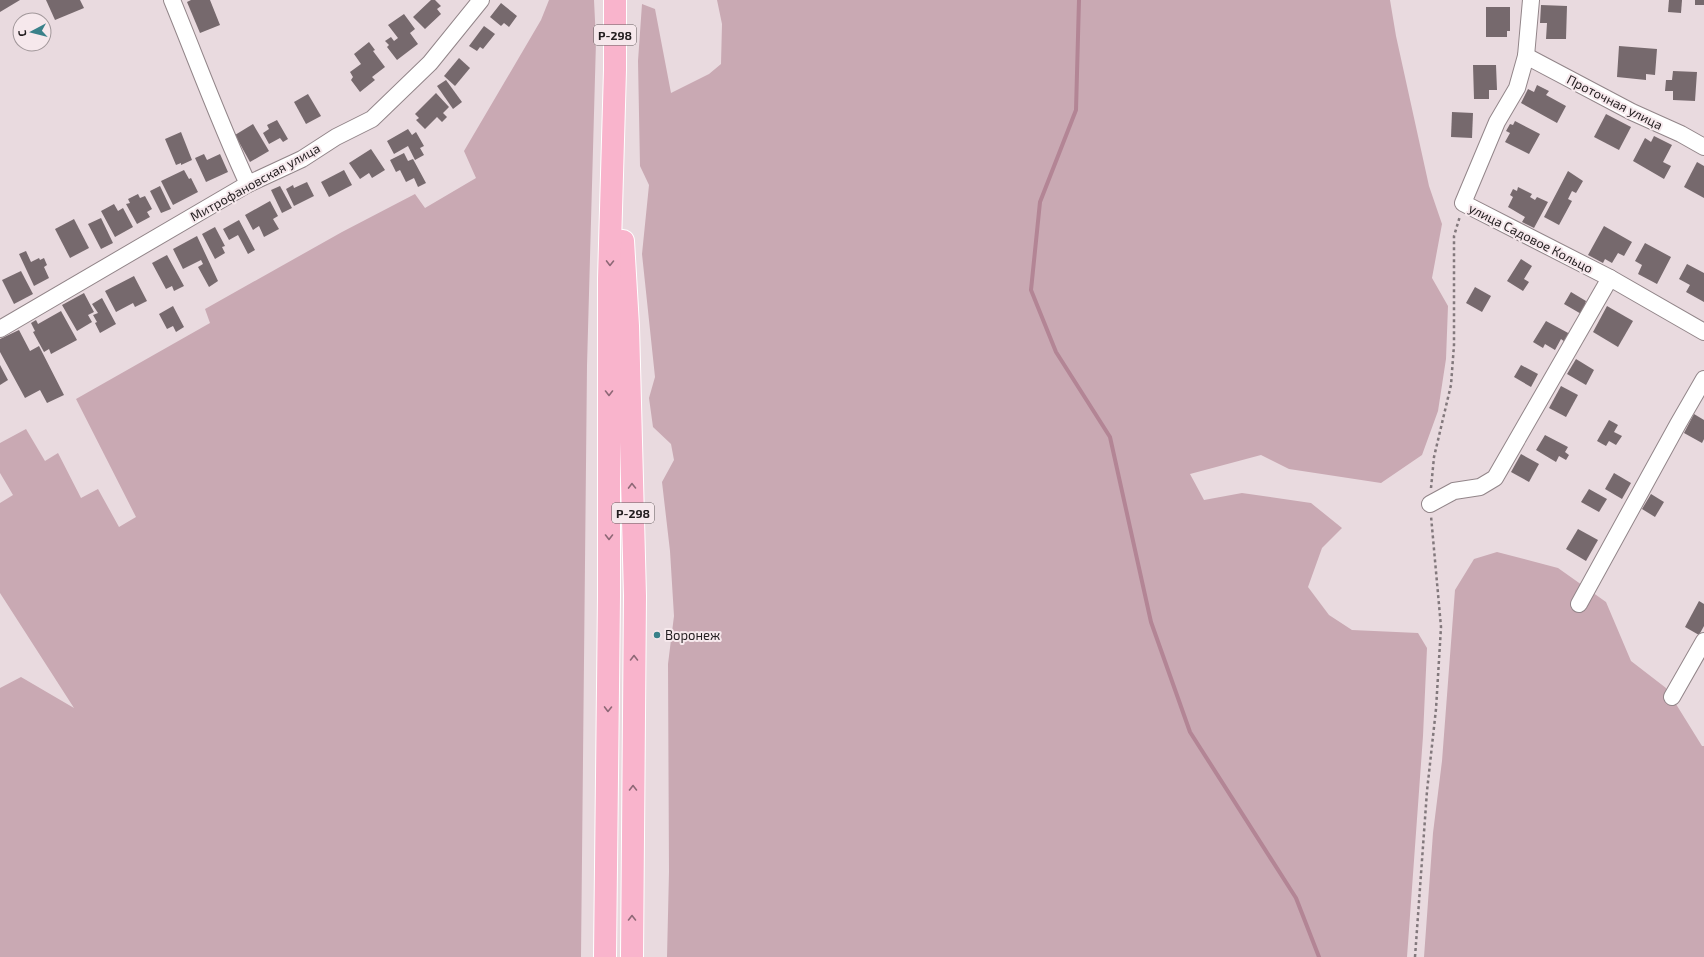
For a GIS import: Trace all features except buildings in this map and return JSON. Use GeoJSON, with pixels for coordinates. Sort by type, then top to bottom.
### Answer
{"type":"FeatureCollection","features":[{"type":"Feature","properties":{"kind":"highway","name":"Р-298"},"geometry":{"type":"LineString","coordinates":[[605,957],[609,598],[609,279],[615,70],[615,0]]}},
{"type":"Feature","properties":{"kind":"highway","name":"Р-298"},"geometry":{"type":"LineString","coordinates":[[615,70],[628,326],[635,596],[632,957]]}},
{"type":"Feature","properties":{"kind":"street"},"geometry":{"type":"LineString","coordinates":[[172,0],[230,144],[248,184]]}},
{"type":"Feature","properties":{"kind":"street","name":"Митрофановская улица"},"geometry":{"type":"LineString","coordinates":[[0,329],[248,184],[302,159],[336,138],[372,120],[430,63],[481,0]]}},
{"type":"Feature","properties":{"kind":"street","name":"улица Садовое Кольцо"},"geometry":{"type":"LineString","coordinates":[[1531,0],[1526,56],[1517,88],[1497,122],[1463,203],[1610,278],[1704,332]]}},
{"type":"Feature","properties":{"kind":"street","name":"Проточная улица"},"geometry":{"type":"LineString","coordinates":[[1526,56],[1632,112],[1681,134],[1704,147]]}},
{"type":"Feature","properties":{"kind":"street"},"geometry":{"type":"LineString","coordinates":[[1430,504],[1454,491],[1480,486],[1495,478],[1610,278]]}},
{"type":"Feature","properties":{"kind":"street"},"geometry":{"type":"LineString","coordinates":[[1579,604],[1704,379]]}},
{"type":"Feature","properties":{"kind":"street"},"geometry":{"type":"LineString","coordinates":[[1672,697],[1704,640]]}},
{"type":"Feature","properties":{"kind":"path"},"geometry":{"type":"LineString","coordinates":[[1415,957],[1427,791],[1436,709],[1441,627],[1430,504],[1434,457],[1451,385],[1454,345],[1454,236],[1463,203]]}},
{"type":"Feature","properties":{"kind":"shaded area"},"geometry":{"type":"Polygon","coordinates":[[[549,0],[594,0],[596,41],[587,366],[581,957],[0,957],[0,688],[21,677],[74,708],[0,593],[0,503],[13,495],[0,473],[0,443],[26,429],[45,461],[58,453],[81,498],[98,489],[119,527],[136,517],[76,399],[210,323],[205,309],[342,232],[415,194],[425,208],[476,178],[464,151],[541,20],[549,0]]]}},
{"type":"Feature","properties":{"kind":"shaded area"},"geometry":{"type":"Polygon","coordinates":[[[717,0],[1390,0],[1396,36],[1429,186],[1442,224],[1432,278],[1448,306],[1446,359],[1438,411],[1422,455],[1381,483],[1289,469],[1261,455],[1190,474],[1204,500],[1242,493],[1311,503],[1342,528],[1322,548],[1308,587],[1329,615],[1352,630],[1418,633],[1427,648],[1423,736],[1407,957],[667,957],[669,872],[668,664],[674,616],[670,551],[662,482],[674,460],[671,444],[653,427],[649,398],[655,377],[642,254],[649,185],[640,166],[638,61],[642,4],[655,9],[671,93],[709,74],[721,64],[722,24],[717,0]]]}},
{"type":"Feature","properties":{"kind":"shaded area"},"geometry":{"type":"Polygon","coordinates":[[[1497,552],[1558,568],[1606,602],[1631,661],[1666,688],[1702,746],[1704,746],[1704,957],[1424,957],[1433,833],[1442,761],[1455,590],[1474,559],[1497,552]]]}},
{"type":"Feature","properties":{"kind":"waterway"},"geometry":{"type":"LineString","coordinates":[[1079,0],[1076,110],[1040,202],[1031,290],[1056,352],[1110,437],[1151,622],[1190,732],[1296,898],[1319,957]]}},
{"type":"Feature","properties":{"kind":"place","name":"Воронеж"},"geometry":{"type":"Point","coordinates":[657,635]}}]}
